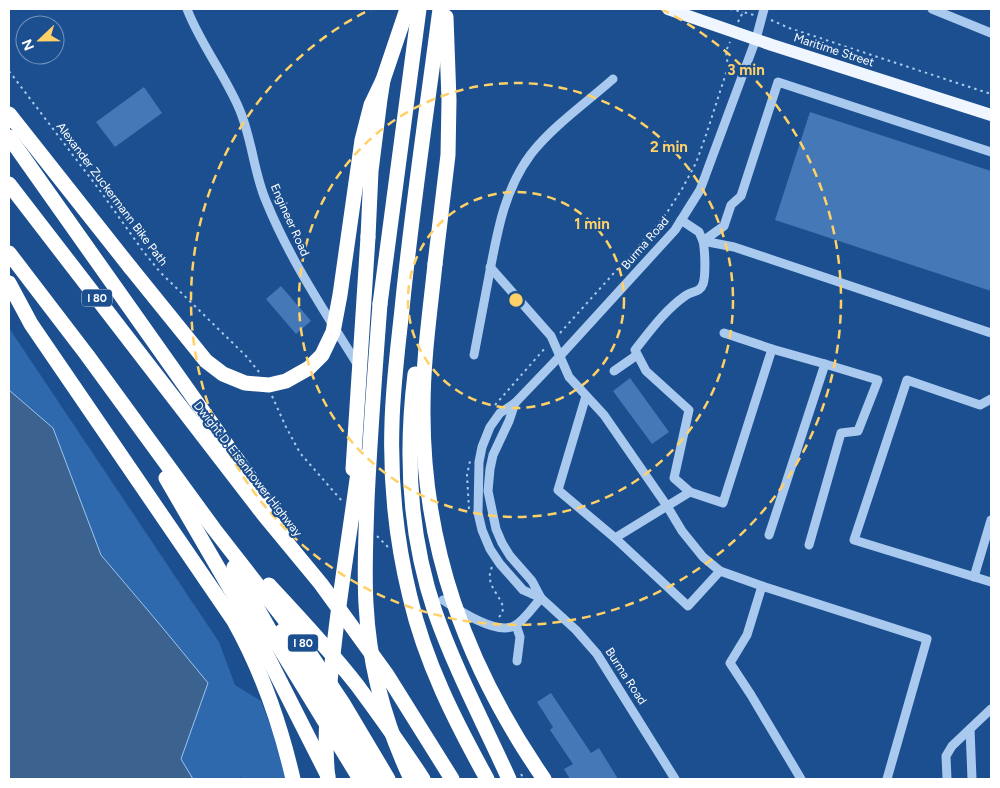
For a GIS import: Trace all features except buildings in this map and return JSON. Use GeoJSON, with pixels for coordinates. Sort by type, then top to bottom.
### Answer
{"type":"FeatureCollection","features":[{"type":"Feature","properties":{"kind":"highway"},"geometry":{"type":"LineString","coordinates":[[347,540],[357,481],[419,9]]}},
{"type":"Feature","properties":{"kind":"highway"},"geometry":{"type":"LineString","coordinates":[[444,11],[449,112],[448,165],[435,264],[426,359],[423,418],[426,477],[435,535],[462,629],[477,665],[504,717],[544,779]]}},
{"type":"Feature","properties":{"kind":"highway"},"geometry":{"type":"LineString","coordinates":[[444,11],[408,254],[392,422],[392,481],[402,560],[421,637],[434,674],[450,710],[487,779]]}},
{"type":"Feature","properties":{"kind":"highway"},"geometry":{"type":"LineString","coordinates":[[9,114],[206,361],[223,374],[245,383],[269,385],[286,381],[309,368],[327,348],[336,324],[361,149],[371,105],[383,80],[405,15]]}},
{"type":"Feature","properties":{"kind":"highway"},"geometry":{"type":"LineString","coordinates":[[329,779],[326,758],[328,697],[347,540],[357,415],[371,171],[383,80]]}},
{"type":"Feature","properties":{"kind":"highway"},"geometry":{"type":"LineString","coordinates":[[9,137],[82,238],[216,432],[272,508],[321,584]]}},
{"type":"Feature","properties":{"kind":"highway","name":"Dwight D. Eisenhower Highway"},"geometry":{"type":"LineString","coordinates":[[9,184],[264,515],[321,584],[392,682],[452,779]]}},
{"type":"Feature","properties":{"kind":"highway","name":"I 80"},"geometry":{"type":"LineString","coordinates":[[9,253],[205,516],[313,657],[388,779]]}},
{"type":"Feature","properties":{"kind":"highway"},"geometry":{"type":"LineString","coordinates":[[435,264],[422,328],[411,411],[409,460],[414,519],[425,574],[442,629],[514,775]]}},
{"type":"Feature","properties":{"kind":"highway"},"geometry":{"type":"LineString","coordinates":[[9,283],[31,324],[226,608],[248,647],[263,680],[276,715],[293,779]]}},
{"type":"Feature","properties":{"kind":"highway"},"geometry":{"type":"LineString","coordinates":[[380,304],[369,458],[365,562],[366,604],[370,647],[379,689],[391,729],[411,779]]}},
{"type":"Feature","properties":{"kind":"highway"},"geometry":{"type":"LineString","coordinates":[[121,401],[234,594],[329,779]]}},
{"type":"Feature","properties":{"kind":"highway"},"geometry":{"type":"LineString","coordinates":[[205,516],[294,612],[356,684],[395,736],[423,779]]}},
{"type":"Feature","properties":{"kind":"highway","name":"I 80"},"geometry":{"type":"LineString","coordinates":[[205,516],[278,645],[360,779]]}},
{"type":"Feature","properties":{"kind":"highway","name":"I 80"},"geometry":{"type":"LineString","coordinates":[[205,516],[296,652],[374,779]]}},
{"type":"Feature","properties":{"kind":"highway"},"geometry":{"type":"LineString","coordinates":[[321,779],[326,758]]}},
{"type":"Feature","properties":{"kind":"main road","name":"Maritime Street"},"geometry":{"type":"LineString","coordinates":[[668,9],[991,116]]}},
{"type":"Feature","properties":{"kind":"street","name":"Engineer Road"},"geometry":{"type":"LineString","coordinates":[[187,9],[201,41],[240,109],[263,193],[283,241],[302,275],[382,403]]}},
{"type":"Feature","properties":{"kind":"street","name":"Burma Road"},"geometry":{"type":"LineString","coordinates":[[675,779],[597,654],[576,630],[541,598],[523,590],[500,564],[490,549],[482,530],[478,513],[478,480],[482,447],[490,427],[500,413],[515,403],[560,356],[675,230],[700,190],[756,39],[764,9]]}},
{"type":"Feature","properties":{"kind":"street"},"geometry":{"type":"LineString","coordinates":[[932,9],[991,33]]}},
{"type":"Feature","properties":{"kind":"street"},"geometry":{"type":"LineString","coordinates":[[474,355],[501,215],[520,171],[532,153],[557,128],[614,79]]}},
{"type":"Feature","properties":{"kind":"street"},"geometry":{"type":"LineString","coordinates":[[703,241],[724,226],[731,205],[741,196],[778,82],[991,152]]}},
{"type":"Feature","properties":{"kind":"street"},"geometry":{"type":"LineString","coordinates":[[681,220],[699,232],[703,241],[705,251],[703,284],[696,292],[686,294],[664,315],[635,350],[646,371],[689,410],[674,478],[690,492],[722,503],[772,349]]}},
{"type":"Feature","properties":{"kind":"street"},"geometry":{"type":"LineString","coordinates":[[703,241],[734,247],[991,334]]}},
{"type":"Feature","properties":{"kind":"street"},"geometry":{"type":"LineString","coordinates":[[490,267],[553,340],[569,377],[604,415],[667,506],[682,531],[703,557],[720,571],[927,640],[887,779]]}},
{"type":"Feature","properties":{"kind":"street"},"geometry":{"type":"LineString","coordinates":[[724,333],[878,380],[858,431],[841,433],[809,545]]}},
{"type":"Feature","properties":{"kind":"street"},"geometry":{"type":"LineString","coordinates":[[614,371],[637,355]]}},
{"type":"Feature","properties":{"kind":"street"},"geometry":{"type":"LineString","coordinates":[[769,535],[825,364]]}},
{"type":"Feature","properties":{"kind":"street"},"geometry":{"type":"LineString","coordinates":[[991,399],[980,405],[907,380],[854,540],[991,582]]}},
{"type":"Feature","properties":{"kind":"street"},"geometry":{"type":"LineString","coordinates":[[586,396],[558,490],[615,538],[688,606],[720,571]]}},
{"type":"Feature","properties":{"kind":"street","name":"Burma Road"},"geometry":{"type":"LineString","coordinates":[[515,403],[510,421],[493,455],[488,490],[496,529],[502,543],[510,556],[532,581],[541,598]]}},
{"type":"Feature","properties":{"kind":"street"},"geometry":{"type":"LineString","coordinates":[[615,538],[690,492]]}},
{"type":"Feature","properties":{"kind":"street"},"geometry":{"type":"LineString","coordinates":[[974,577],[991,520]]}},
{"type":"Feature","properties":{"kind":"street"},"geometry":{"type":"LineString","coordinates":[[762,586],[747,635],[730,663],[752,695],[801,779]]}},
{"type":"Feature","properties":{"kind":"street"},"geometry":{"type":"LineString","coordinates":[[443,600],[479,622],[492,627],[505,628],[516,625],[541,598]]}},
{"type":"Feature","properties":{"kind":"street"},"geometry":{"type":"LineString","coordinates":[[516,625],[520,637],[517,661]]}},
{"type":"Feature","properties":{"kind":"street"},"geometry":{"type":"LineString","coordinates":[[947,779],[946,756],[952,746],[991,709]]}},
{"type":"Feature","properties":{"kind":"street"},"geometry":{"type":"LineString","coordinates":[[970,729],[972,779]]}},
{"type":"Feature","properties":{"kind":"path"},"geometry":{"type":"LineString","coordinates":[[730,9],[743,12]]}},
{"type":"Feature","properties":{"kind":"path"},"geometry":{"type":"LineString","coordinates":[[777,22],[789,28],[991,94]]}},
{"type":"Feature","properties":{"kind":"path"},"geometry":{"type":"LineString","coordinates":[[553,340],[650,233],[666,214],[682,189],[696,162],[706,135],[728,67],[727,56]]}},
{"type":"Feature","properties":{"kind":"path","name":"Alexander Zuckermann Bike Path"},"geometry":{"type":"LineString","coordinates":[[9,71],[101,192],[148,258],[178,291],[246,356],[262,376]]}},
{"type":"Feature","properties":{"kind":"path"},"geometry":{"type":"LineString","coordinates":[[272,394],[286,427],[300,453],[343,502]]}},
{"type":"Feature","properties":{"kind":"path"},"geometry":{"type":"LineString","coordinates":[[376,535],[389,549]]}},
{"type":"Feature","properties":{"kind":"path"},"geometry":{"type":"LineString","coordinates":[[514,775],[524,779]]}},
{"type":"Feature","properties":{"kind":"shaded area"},"geometry":{"type":"Polygon","coordinates":[[[9,328],[219,642],[235,685],[261,701],[286,767],[288,779],[242,779],[241,777],[237,779],[9,779],[9,328]]]}},
{"type":"Feature","properties":{"kind":"shaded area"},"geometry":{"type":"Polygon","coordinates":[[[9,390],[53,428],[101,555],[208,683],[181,759],[193,779],[9,779],[9,390]]]}}]}
